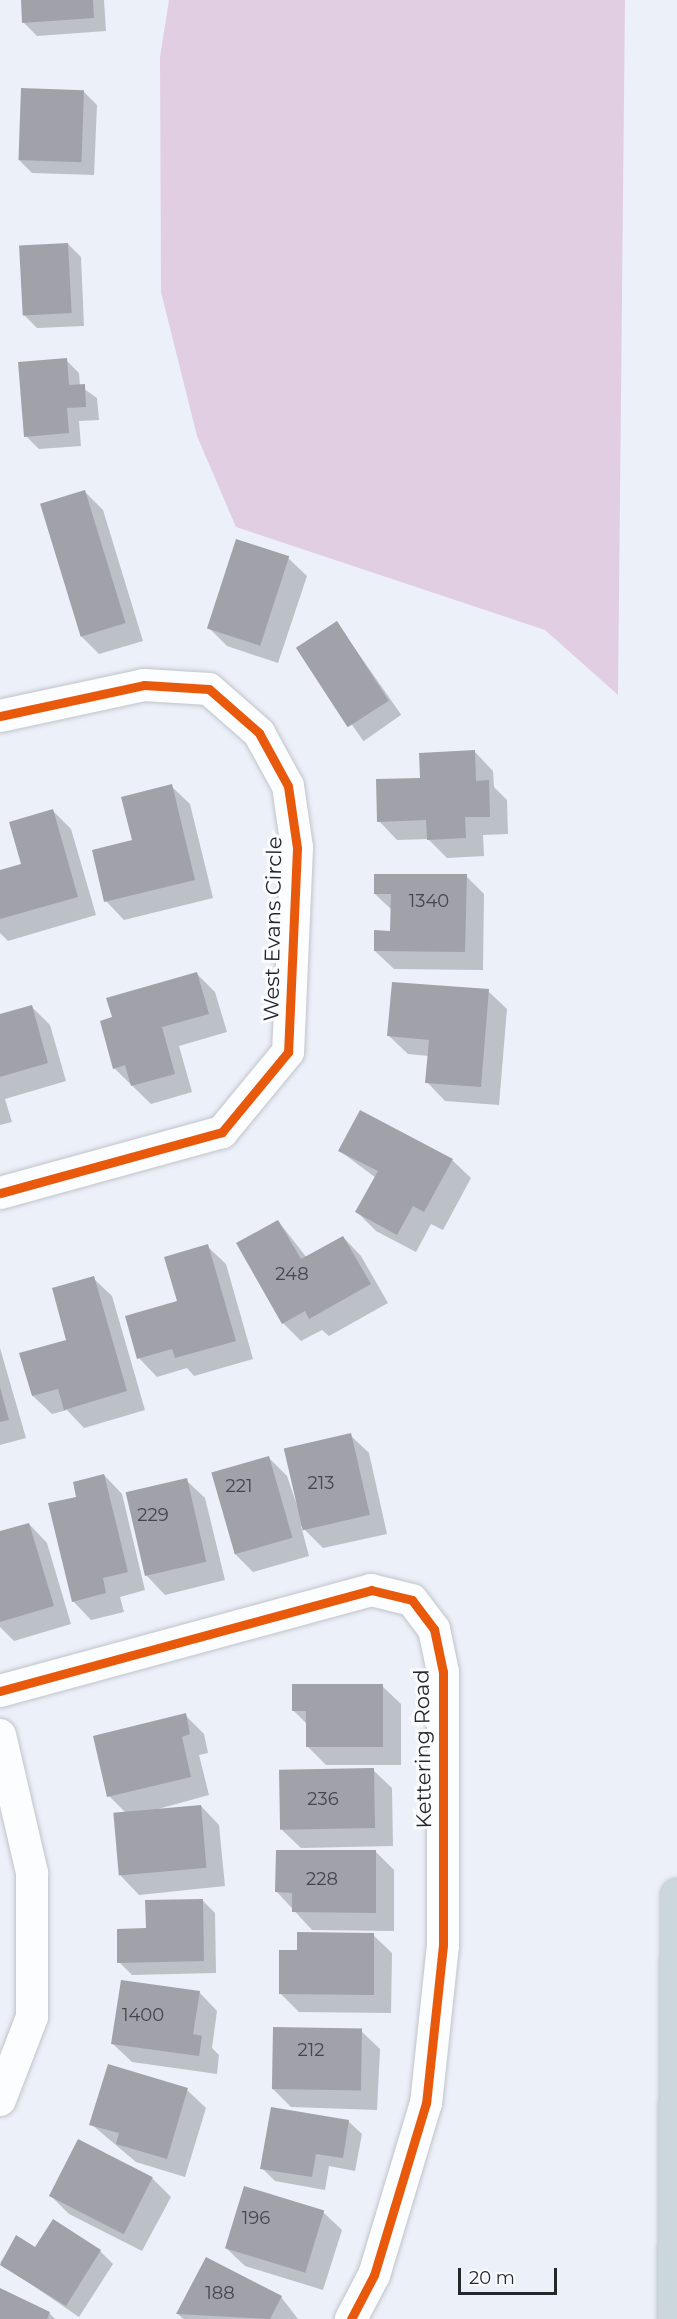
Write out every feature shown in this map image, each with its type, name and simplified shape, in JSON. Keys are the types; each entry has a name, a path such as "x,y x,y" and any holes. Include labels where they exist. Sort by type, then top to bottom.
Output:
{"highway":[{"path":"674,2319 677,1895"}],"street":[{"name":"West Evans Circle","path":"0,1193 222,1132 288,1052 297,848 288,786 259,733 209,689 144,686 1,711"},
{"name":"Kettering Road","path":"0,1691 371,1590 412,1600 434,1629 443,1672 443,1946 426,2103 375,2276 351,2319"},
{"path":"0,1735 32,1874 32,2017 0,2100"}],"shaded area":[{"path":"169,0 625,0 618,695 545,630 236,527 197,436 161,292 160,57"}],"building":[{"path":"21,0 93,0 94,18 22,23"},
{"path":"21,88 84,90 81,162 18,160"},
{"path":"68,243 72,313 23,315 19,246"},
{"path":"67,358 69,385 85,384 86,407 67,408 69,433 24,437 18,362"},
{"path":"85,490 126,623 81,637 40,504"},
{"path":"236,539 289,556 260,646 207,628"},
{"path":"337,621 389,701 348,727 296,648"},
{"path":"475,750 476,781 489,780 490,817 465,817 466,838 427,840 426,820 377,822 376,779 420,778 419,753"},
{"path":"172,784 195,880 104,902 92,850 132,840 121,797"},
{"path":"53,809 78,897 0,919 0,870 21,864 9,822"},
{"path":"374,874 467,874 465,952 374,951 374,930 390,931 391,894 374,894"},
{"path":"197,972 209,1014 162,1027 175,1074 131,1086 125,1065 113,1069 100,1021 112,1017 106,998"},
{"path":"392,982 489,989 481,1087 425,1083 429,1040 387,1036"},
{"path":"32,1005 48,1063 0,1077 0,1014"},
{"path":"360,1110 453,1159 424,1212 413,1206 397,1235 355,1212 378,1171 338,1151"},
{"path":"278,1220 301,1259 343,1236 371,1284 309,1319 305,1311 282,1324 236,1243"},
{"path":"208,1244 236,1341 175,1358 172,1349 137,1359 125,1316 177,1301 164,1257"},
{"path":"94,1276 127,1391 64,1410 58,1389 32,1396 19,1353 66,1340 52,1288"},
{"path":"0,1387 9,1420 0,1422"},
{"path":"351,1433 370,1515 303,1530 284,1449"},
{"path":"269,1456 292,1538 235,1554 211,1473"},
{"path":"104,1474 128,1572 103,1578 106,1593 72,1602 48,1503 76,1497 73,1482"},
{"path":"187,1478 206,1562 145,1576 126,1492"},
{"path":"29,1523 54,1606 0,1622 0,1531"},
{"path":"292,1684 383,1684 383,1747 306,1747 306,1711 292,1711"},
{"path":"186,1713 190,1734 182,1737 191,1777 107,1797 93,1736"},
{"path":"374,1768 375,1828 280,1830 279,1770"},
{"path":"201,1805 206,1868 119,1875 113,1813"},
{"path":"276,1850 376,1850 376,1913 292,1912 292,1893 275,1892"},
{"path":"203,1899 204,1961 117,1963 117,1929 146,1928 145,1900"},
{"path":"297,1932 374,1933 374,1995 279,1994 279,1950 297,1950"},
{"path":"121,1980 200,1991 193,2034 202,2036 199,2056 111,2044"},
{"path":"273,2027 362,2029 361,2091 272,2089"},
{"path":"108,2064 188,2088 167,2159 116,2144 119,2133 89,2125"},
{"path":"271,2107 349,2120 343,2158 316,2154 312,2177 260,2169"},
{"path":"78,2139 153,2177 124,2234 49,2196"},
{"path":"244,2186 324,2211 305,2273 225,2248"},
{"path":"53,2219 101,2250 66,2306 0,2265 16,2235 35,2247"},
{"path":"206,2257 282,2296 270,2319 176,2314"},
{"path":"0,2288 50,2312 47,2319 0,2319"}],"cycle path":[{"path":"0,716 144,685 209,689 259,733 288,786 297,848 288,1052 222,1132 0,1193"},
{"path":"0,1691 371,1590 412,1600 434,1629 443,1672 443,1945 426,2103 374,2275 351,2319"}]}
